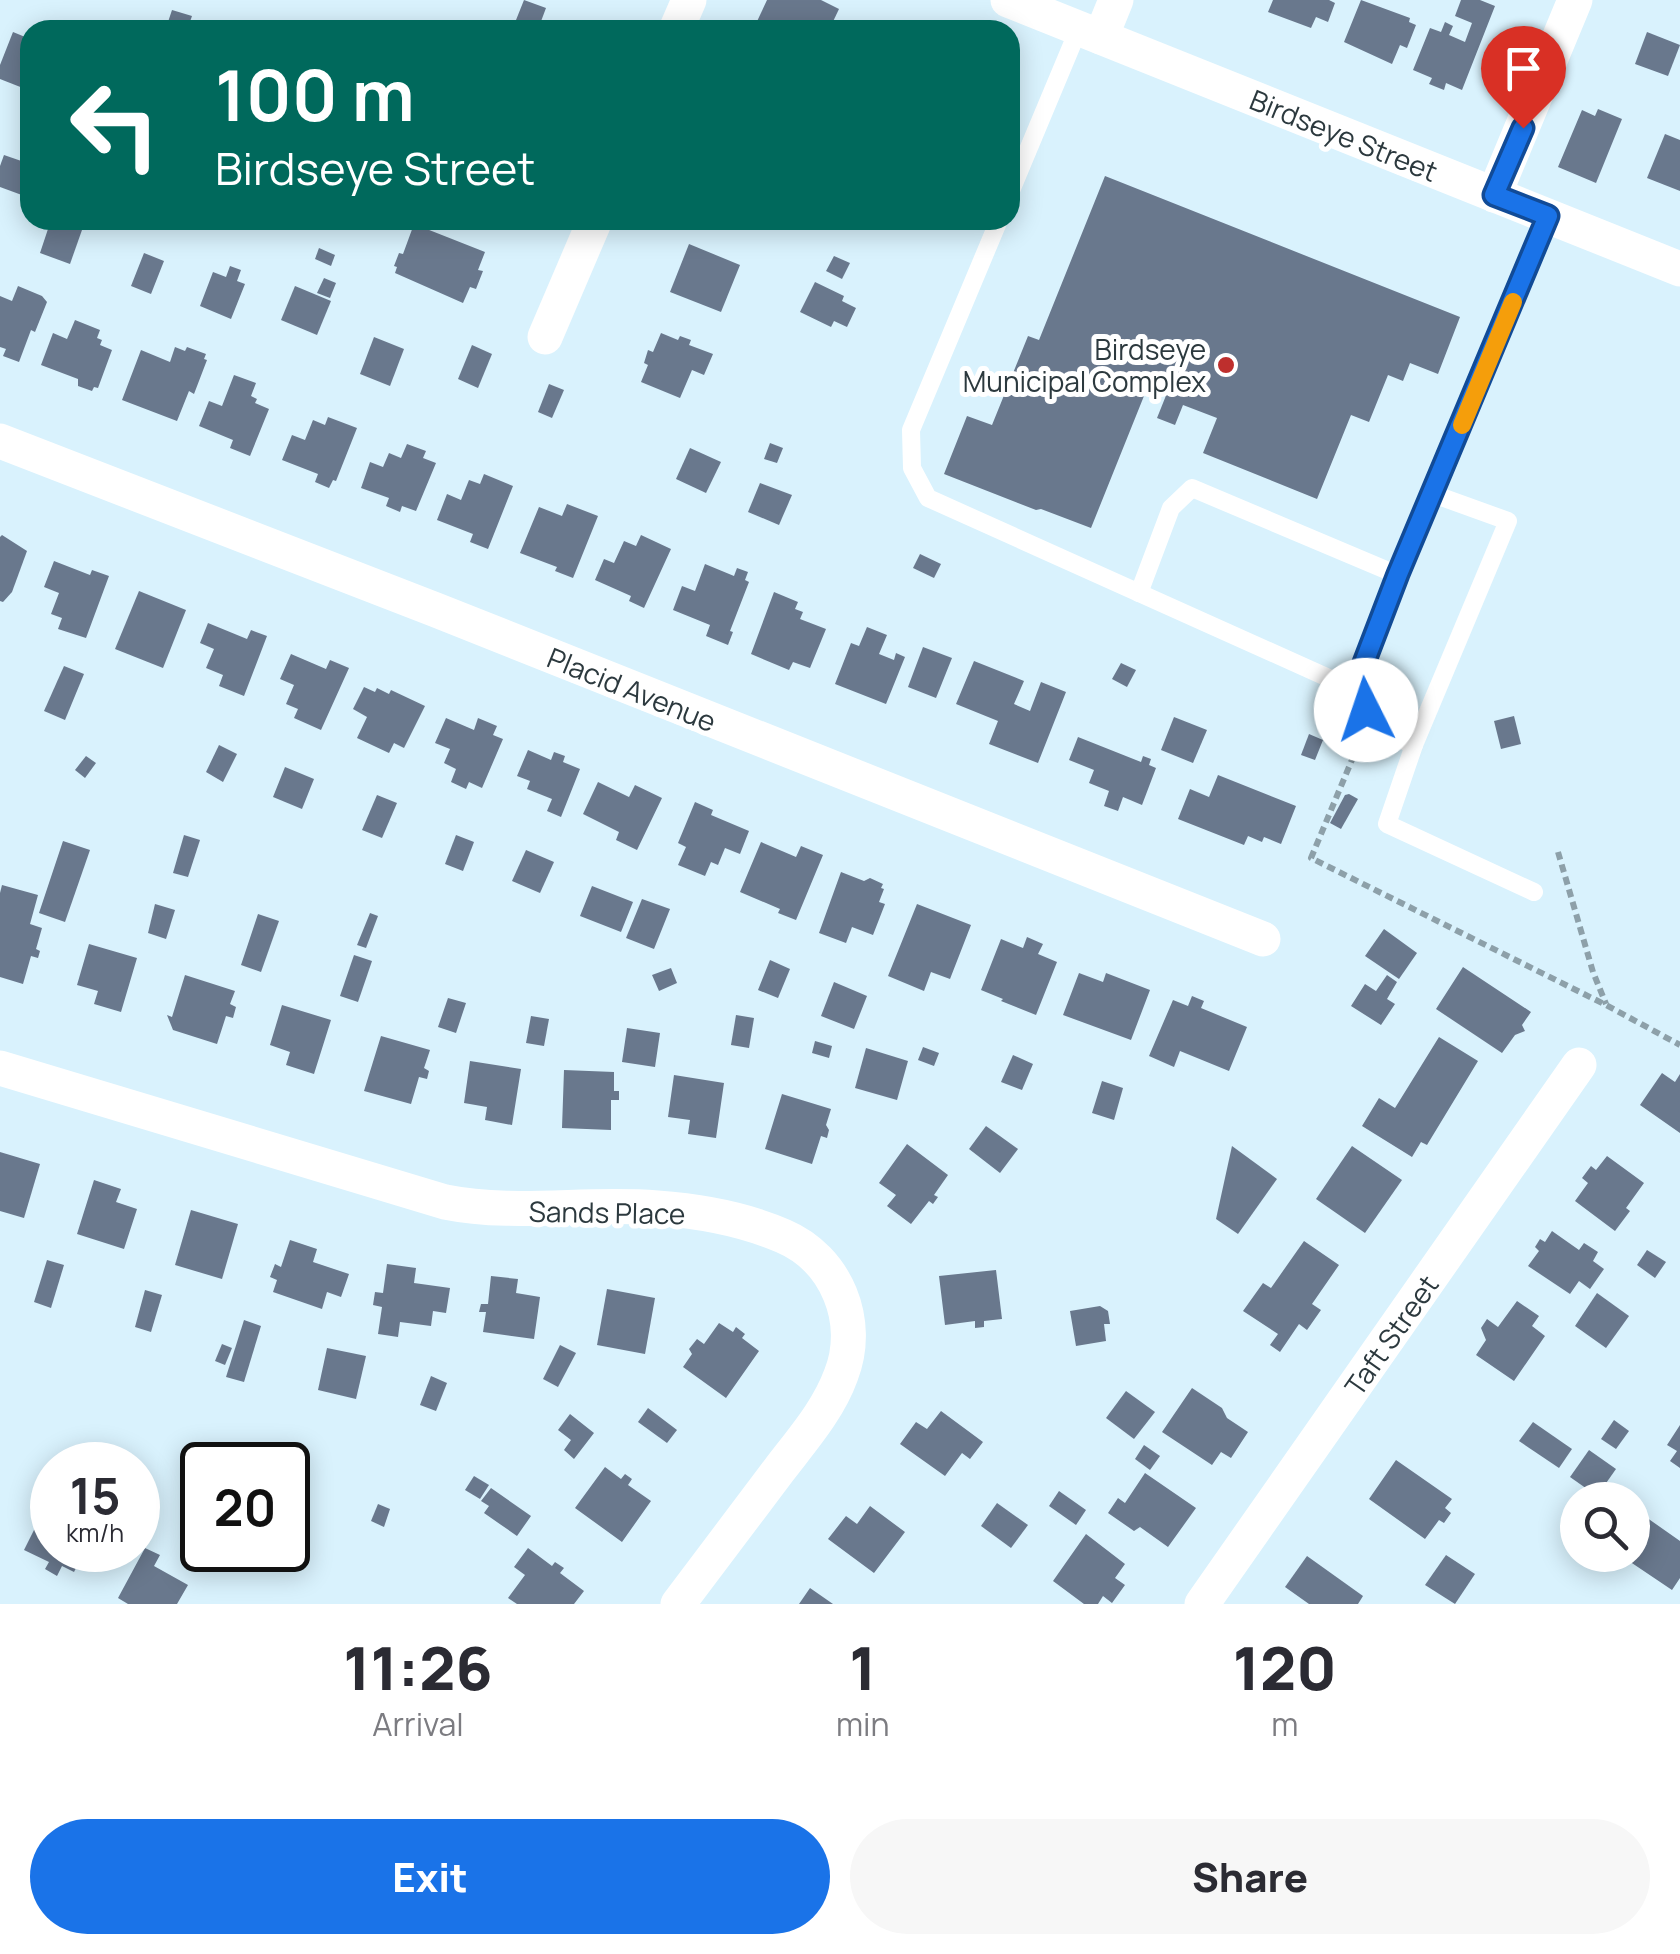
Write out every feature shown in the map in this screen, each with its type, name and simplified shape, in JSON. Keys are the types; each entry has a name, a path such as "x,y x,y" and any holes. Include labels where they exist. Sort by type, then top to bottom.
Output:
{"street":[{"name":"Birdseye Street","path":"1008,0 1680,269"},
{"path":"1090,32 1116,0"},
{"path":"1494,195 1576,0"},
{"path":"545,337 590,230"},
{"name":"Placid Avenue","path":"0,440 1263,940"},
{"name":"Taft Street","path":"1202,1604 1579,1065"},
{"name":"Sands Place","path":"0,1068 445,1202 497,1210 624,1206 674,1210 724,1218 783,1236 799,1245 824,1268 846,1310 849,1338 842,1374 808,1431 678,1604"}],"lane":[{"path":"1020,173 1090,32"},
{"path":"1354,689 1548,216"},
{"path":"995,230 910,430 912,468 928,498 1354,689 1379,731 1414,746"},
{"path":"1140,592 1171,508 1192,488 1398,574"},
{"path":"1433,494 1508,521 1414,746 1388,824 1534,892"}],"path":[{"path":"1360,741 1311,858 1680,1045"},
{"path":"1558,852 1606,1005"}],"building":[{"path":"524,0 546,8 542,20 516,20"},
{"path":"767,0 821,0 839,9 834,20 758,20"},
{"path":"1273,0 1335,3 1328,22 1316,17 1311,28 1268,12"},
{"path":"1361,0 1410,18 1409,22 1416,25 1407,48 1400,45 1392,64 1344,42"},
{"path":"1461,0 1480,0 1495,6 1462,90 1446,83 1444,90 1429,84 1432,78 1413,70 1430,28 1441,32 1445,22 1453,26 1449,35 1465,42 1472,23 1455,16"},
{"path":"172,10 192,16 191,20 169,20"},
{"path":"13,32 20,35 20,87 0,79 0,65"},
{"path":"1647,32 1680,45 1668,76 1635,64"},
{"path":"1598,109 1622,119 1596,183 1558,167 1582,110 1595,116"},
{"path":"1665,134 1680,140 1680,191 1647,178"},
{"path":"4,155 20,161 20,194 0,187"},
{"path":"1105,176 1460,317 1438,374 1410,363 1403,381 1388,375 1369,422 1351,415 1317,499 1203,453 1217,418 1183,405 1175,425 1157,418 1167,393 1148,386 1091,528 944,474 967,416 992,425 1028,336 1039,340"},
{"path":"48,230 82,230 70,264 40,253"},
{"path":"412,230 429,230 485,252 476,289 470,287 463,303 395,273 399,253 403,254"},
{"path":"689,244 740,265 721,312 670,292"},
{"path":"319,248 335,255 331,266 315,259"},
{"path":"144,253 164,261 151,294 131,286"},
{"path":"834,256 850,263 842,279 826,271"},
{"path":"230,266 241,270 237,281 245,284 231,319 200,306 213,272 226,277"},
{"path":"324,278 336,283 330,298 317,293"},
{"path":"815,282 844,296 842,301 856,308 847,327 834,321 831,327 800,312"},
{"path":"18,286 47,302 19,362 3,356 6,349 0,347 0,296 12,301"},
{"path":"295,286 331,301 317,335 281,320"},
{"path":"75,320 100,330 100,345 112,350 98,388 92,391 78,386 78,379 41,365 53,333 67,339"},
{"path":"661,333 691,340 689,345 713,354 704,375 692,370 680,398 641,382 648,365 644,363 648,350 653,352"},
{"path":"374,337 404,349 390,386 360,374"},
{"path":"472,345 492,354 478,388 458,379"},
{"path":"175,347 206,354 207,360 194,394 189,391 177,421 122,400 141,350 170,362"},
{"path":"234,375 256,383 251,396 257,399 255,403 269,409 250,456 230,448 233,440 199,426 209,401 222,406"},
{"path":"549,384 564,390 552,418 538,412"},
{"path":"328,417 357,428 336,481 329,488 315,482 318,474 282,460 292,435 305,440 313,420 325,425"},
{"path":"770,443 783,448 777,463 764,459"},
{"path":"407,444 426,451 423,458 436,463 416,511 402,506 400,512 386,506 389,498 361,488 370,462 383,467 389,453 401,458"},
{"path":"690,448 721,462 706,493 676,479"},
{"path":"484,474 513,486 488,549 470,542 473,534 437,520 447,494 461,500 469,480 480,484"},
{"path":"760,483 792,495 779,525 748,512"},
{"path":"567,504 598,516 573,578 555,571 557,567 520,553 539,507 562,516"},
{"path":"2,535 27,551 12,592 3,602 0,601"},
{"path":"641,535 671,549 644,608 629,601 631,596 595,580 604,559 614,563 624,541 636,546"},
{"path":"920,554 941,564 934,578 913,568"},
{"path":"54,561 90,575 92,570 109,576 86,638 58,629 62,618 51,614 59,593 44,587"},
{"path":"705,564 734,576 737,568 748,572 745,580 749,582 728,645 706,636 710,625 673,610 682,586 695,591"},
{"path":"139,591 186,610 163,668 115,649"},
{"path":"774,592 798,602 795,609 803,612 800,619 826,629 810,668 793,662 789,670 751,654"},
{"path":"208,623 247,639 251,630 267,636 244,696 219,686 223,675 206,668 214,649 200,643"},
{"path":"867,627 887,635 879,654 894,660 896,653 905,657 886,704 835,684 851,643 859,646"},
{"path":"923,647 952,658 936,698 908,687"},
{"path":"291,654 326,669 330,660 349,668 321,730 294,718 298,709 286,704 294,685 280,679"},
{"path":"974,661 1024,681 1014,704 1030,711 1041,682 1066,692 1038,763 989,744 998,721 956,704"},
{"path":"1121,663 1136,670 1127,687 1112,679"},
{"path":"64,666 84,674 65,720 44,711"},
{"path":"364,687 389,694 391,690 425,706 404,748 394,743 389,753 357,738 367,717 353,709"},
{"path":"1514,716 1521,744 1501,749 1494,721"},
{"path":"1174,717 1207,730 1193,763 1161,750"},
{"path":"446,718 474,730 478,718 497,726 493,735 503,739 482,788 469,782 466,789 451,782 456,769 444,763 450,749 435,743"},
{"path":"1309,734 1323,740 1315,760 1301,755"},
{"path":"1078,737 1141,762 1143,756 1151,759 1149,765 1156,768 1142,805 1123,797 1118,811 1104,806 1109,791 1089,783 1094,770 1069,760"},
{"path":"219,745 237,754 223,782 206,772"},
{"path":"528,750 551,760 554,752 565,756 563,762 580,769 561,817 547,811 552,799 527,789 530,781 517,776"},
{"path":"86,756 96,763 85,778 75,770"},
{"path":"285,767 314,779 302,809 273,797"},
{"path":"1218,775 1296,806 1281,844 1248,836 1244,845 1178,819 1190,789 1209,797"},
{"path":"598,782 629,797 635,785 662,798 637,850 616,840 619,832 583,814"},
{"path":"1349,794 1358,799 1341,829 1330,823"},
{"path":"377,795 397,803 382,838 362,830"},
{"path":"695,802 713,810 711,815 749,831 740,854 725,848 718,865 711,862 705,876 678,865 686,847 678,843"},
{"path":"184,835 200,840 188,877 173,873"},
{"path":"456,835 474,842 463,871 445,864"},
{"path":"63,841 90,850 65,922 39,913"},
{"path":"761,842 796,857 801,846 823,855 796,920 740,892"},
{"path":"526,850 554,862 540,893 512,881"},
{"path":"841,872 864,881 870,878 883,884 884,889 879,902 885,904 873,935 852,927 846,943 819,933"},
{"path":"2,885 38,895 30,924 42,928 36,949 40,951 38,958 31,956 23,984 0,977"},
{"path":"592,886 633,902 621,932 580,916"},
{"path":"642,899 670,909 654,949 626,938"},
{"path":"155,904 175,910 166,939 148,933"},
{"path":"917,904 971,925 950,979 931,972 924,991 888,976"},
{"path":"370,913 378,916 366,948 357,945"},
{"path":"258,914 279,921 261,972 241,965"},
{"path":"1384,929 1417,953 1399,979 1365,956"},
{"path":"1027,937 1043,944 1038,954 1057,962 1036,1015 981,990 1001,939 1023,948"},
{"path":"89,944 137,958 121,1012 94,1004 98,991 77,985"},
{"path":"354,955 372,961 358,1002 340,996"},
{"path":"770,960 790,969 778,998 758,990"},
{"path":"1463,967 1531,1012 1522,1025 1525,1031 1515,1035 1502,1053 1436,1009"},
{"path":"671,968 677,983 659,991 652,975"},
{"path":"1079,973 1103,982 1106,973 1150,990 1131,1040 1063,1015"},
{"path":"185,975 235,991 230,1004 236,1007 233,1018 226,1016 217,1044 173,1030 167,1015 172,1017"},
{"path":"1387,975 1397,982 1387,999 1395,1004 1381,1025 1351,1006 1365,984 1376,991"},
{"path":"834,982 867,996 854,1029 821,1016"},
{"path":"1192,996 1204,1001 1201,1008 1247,1027 1229,1071 1180,1051 1174,1067 1149,1056 1173,1000 1188,1006"},
{"path":"448,998 466,1003 456,1033 438,1027"},
{"path":"282,1005 331,1020 314,1074 286,1065 290,1052 270,1045"},
{"path":"736,1015 754,1018 749,1048 731,1045"},
{"path":"531,1016 549,1019 544,1046 526,1043"},
{"path":"627,1028 660,1033 655,1067 622,1062"},
{"path":"381,1036 430,1050 424,1068 429,1071 427,1079 419,1077 411,1104 364,1091"},
{"path":"1439,1037 1478,1061 1427,1145 1421,1142 1412,1157 1362,1126 1379,1098 1395,1108"},
{"path":"815,1041 832,1046 829,1058 812,1053"},
{"path":"923,1047 939,1053 934,1066 918,1060"},
{"path":"866,1048 908,1061 897,1100 855,1088"},
{"path":"1013,1055 1033,1064 1022,1090 1001,1082"},
{"path":"470,1061 521,1069 512,1125 485,1120 487,1107 464,1103"},
{"path":"564,1070 614,1072 614,1091 619,1091 619,1100 611,1100 611,1130 562,1128"},
{"path":"1662,1073 1675,1082 1680,1074 1680,1133 1640,1105"},
{"path":"674,1075 724,1083 716,1138 688,1134 690,1120 668,1117"},
{"path":"1102,1081 1123,1088 1114,1120 1092,1113"},
{"path":"782,1094 831,1109 827,1138 821,1136 812,1164 765,1149"},
{"path":"986,1126 1018,1149 1000,1173 969,1149"},
{"path":"907,1144 948,1175 934,1195 938,1197 933,1204 929,1201 911,1224 887,1206 896,1195 879,1183"},
{"path":"1232,1146 1277,1179 1238,1234 1216,1219"},
{"path":"1352,1146 1402,1180 1365,1233 1316,1199"},
{"path":"0,1152 40,1164 24,1218 0,1211"},
{"path":"1607,1156 1644,1183 1615,1231 1575,1201 1588,1183 1582,1178 1591,1166 1596,1170"},
{"path":"94,1180 121,1189 116,1202 137,1209 124,1249 77,1234"},
{"path":"191,1210 238,1224 222,1279 175,1265"},
{"path":"1552,1231 1579,1250 1584,1243 1598,1252 1593,1261 1604,1269 1590,1289 1579,1281 1570,1294 1528,1266 1539,1251 1535,1247 1540,1239 1545,1242"},
{"path":"290,1240 317,1249 313,1262 349,1274 341,1297 327,1292 322,1309 273,1292 277,1280 270,1277 275,1264 281,1267"},
{"path":"1304,1241 1339,1265 1312,1304 1321,1310 1307,1330 1299,1324 1280,1352 1270,1345 1278,1334 1243,1311 1263,1283 1271,1288"},
{"path":"1647,1250 1666,1262 1655,1278 1637,1265"},
{"path":"47,1260 64,1265 51,1308 34,1302"},
{"path":"387,1264 416,1268 414,1283 450,1288 446,1313 433,1311 431,1326 400,1322 398,1337 378,1334 382,1307 373,1305 375,1292 383,1293"},
{"path":"996,1270 1002,1319 984,1321 984,1327 975,1328 975,1321 945,1325 939,1276"},
{"path":"491,1276 518,1279 516,1293 540,1297 534,1339 483,1332 486,1312 479,1312 481,1304 488,1304"},
{"path":"607,1289 655,1298 645,1354 597,1345"},
{"path":"145,1290 162,1295 151,1332 135,1327"},
{"path":"1597,1293 1629,1316 1606,1348 1575,1326"},
{"path":"1517,1301 1539,1316 1532,1326 1545,1336 1514,1381 1476,1355 1486,1340 1481,1328 1487,1319 1498,1327"},
{"path":"1100,1306 1108,1311 1110,1324 1104,1324 1106,1341 1076,1346 1070,1311"},
{"path":"244,1320 261,1326 244,1382 226,1377"},
{"path":"719,1323 733,1332 736,1327 745,1334 742,1338 759,1351 726,1398 683,1367 697,1339 704,1344"},
{"path":"222,1344 232,1348 225,1365 215,1361"},
{"path":"560,1345 576,1353 558,1387 543,1379"},
{"path":"327,1348 366,1356 356,1399 318,1390"},
{"path":"431,1376 447,1383 436,1411 420,1405"},
{"path":"1192,1388 1248,1432 1231,1458 1221,1452 1212,1465 1162,1432"},
{"path":"1126,1391 1155,1412 1134,1439 1106,1418"},
{"path":"648,1408 677,1430 667,1443 638,1422"},
{"path":"941,1411 983,1442 970,1459 962,1453 945,1476 900,1444 916,1422 927,1429"},
{"path":"570,1414 594,1433 574,1459 564,1450 571,1440 558,1430"},
{"path":"1614,1420 1629,1431 1616,1449 1601,1439"},
{"path":"1533,1422 1572,1449 1559,1468 1519,1441"},
{"path":"1680,1425 1680,1468 1670,1461 1677,1451 1667,1445"},
{"path":"1144,1445 1160,1456 1150,1470 1135,1459"},
{"path":"1589,1450 1616,1469 1607,1482 1577,1482 1570,1477"},
{"path":"1396,1460 1452,1499 1445,1508 1451,1513 1444,1523 1439,1520 1425,1539 1369,1499"},
{"path":"605,1467 621,1479 625,1474 632,1479 628,1485 651,1501 622,1542 575,1508"},
{"path":"1145,1473 1196,1508 1168,1547 1140,1527 1134,1531 1108,1513 1118,1498 1125,1503"},
{"path":"474,1476 489,1485 480,1499 465,1490"},
{"path":"491,1488 531,1516 517,1536 484,1513 489,1506 481,1501"},
{"path":"1059,1491 1086,1510 1076,1525 1049,1506"},
{"path":"997,1503 1028,1525 1011,1548 981,1526"},
{"path":"378,1504 390,1509 384,1527 371,1521"},
{"path":"870,1506 905,1532 874,1573 828,1539 846,1516 857,1524"},
{"path":"1650,1520 1680,1541 1680,1578 1672,1590 1645,1572 1650,1572"},
{"path":"1086,1534 1125,1564 1115,1578 1125,1585 1112,1603 1103,1596 1098,1604 1084,1604 1053,1581"},
{"path":"528,1548 552,1566 555,1562 564,1568 560,1573 584,1591 574,1604 517,1604 508,1598 525,1575 514,1567"},
{"path":"1446,1555 1475,1574 1455,1604 1425,1585"},
{"path":"1307,1556 1363,1596 1358,1604 1309,1604 1285,1587"},
{"path":"160,1569 188,1585 177,1604 128,1604 118,1598 132,1572"},
{"path":"810,1588 833,1604 799,1604"}],"slow traffic":[{"path":"1462,425 1513,302"}],"place":[{"name":"Birdseye Municipal Complex","path":"1226,365"}],"route":[{"path":"1366,710 1354,689 1548,216 1494,195 1523,128"}]}
